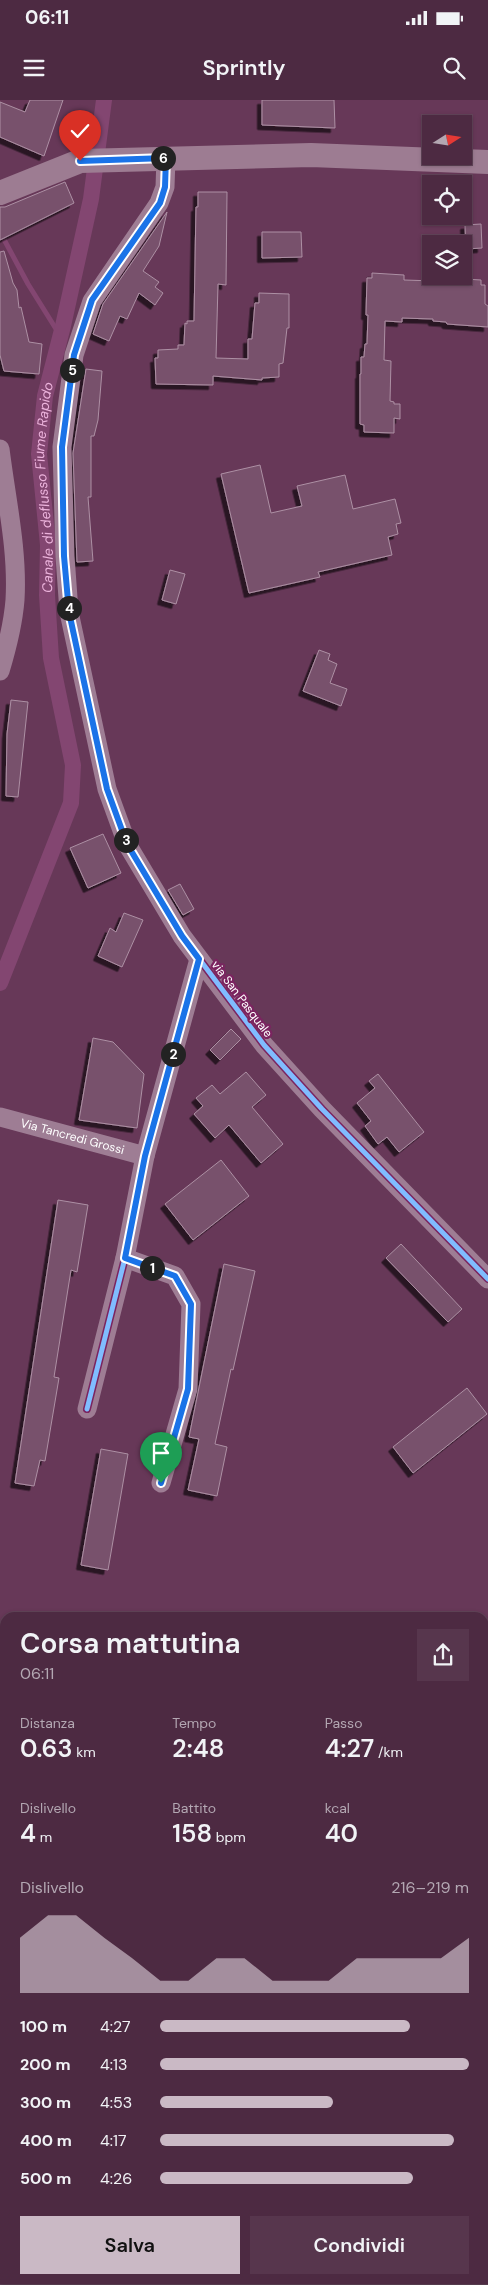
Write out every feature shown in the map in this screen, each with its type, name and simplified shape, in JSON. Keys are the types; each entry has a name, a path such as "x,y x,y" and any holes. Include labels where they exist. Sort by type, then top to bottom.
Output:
{"main road":[{"path":"0,193 80,161 310,155 488,162"}],"street":[{"name":"via San Pasquale","path":"166,158 165,187 160,203 92,300 74,355 62,447 64,556 69,612 107,789 127,844 182,936 264,1045 322,1109 488,1278"},
{"path":"0,450 12,550 15,598 5,634 0,672"},
{"path":"87,1409 125,1258 145,1156 199,959"},
{"name":"Via Tancredi Grossi","path":"0,1117 145,1156"},
{"path":"125,1258 175,1276 191,1304 188,1389 161,1483"}],"building":[{"path":"30,100 63,100 44,156 0,137 0,102 25,112"},
{"path":"262,100 334,100 335,128 262,125"},
{"path":"65,182 74,203 0,240 0,207 5,207"},
{"path":"198,192 227,192 226,285 218,284 216,358 248,359 248,339 252,339 255,303 259,303 259,293 289,294 289,328 287,328 283,363 279,364 279,377 262,378 262,380 213,376 213,385 156,384 155,358 158,358 158,350 178,349 178,345 184,345 185,323 187,324 187,321 194,321 196,207 198,207"},
{"path":"167,212 159,246 143,271 159,282 155,287 163,293 155,305 139,293 127,319 120,316 109,341 93,334 103,304"},
{"path":"481,224 482,248 472,249 472,235 465,235 465,225"},
{"path":"262,232 301,232 302,257 262,258"},
{"path":"4,251 13,283 17,290 19,308 21,307 29,342 42,344 39,374 4,371 0,355 0,252"},
{"path":"372,273 404,275 404,280 422,281 422,285 472,285 472,279 481,280 481,285 485,285 485,304 488,306 488,327 447,324 446,322 433,321 433,319 402,318 402,322 385,321 384,360 391,361 390,401 394,402 394,404 400,404 400,419 394,418 394,433 364,432 364,425 360,424 361,357 364,357 365,344 367,344 367,278 372,278"},
{"path":"86,369 102,371 98,420 94,436 91,436 91,497 88,497 93,561 77,562 73,453"},
{"path":"260,465 271,513 302,506 297,486 345,475 353,509 395,499 401,523 396,524 398,534 388,537 392,555 318,572 320,577 249,593 221,474"},
{"path":"170,570 185,574 176,604 162,600"},
{"path":"319,650 330,654 328,660 337,664 330,683 347,689 341,706 303,691"},
{"path":"11,700 28,702 18,797 6,796 7,734"},
{"path":"103,834 121,873 88,888 70,848"},
{"path":"180,884 194,909 183,915 168,890"},
{"path":"124,913 143,920 122,967 98,956 110,928 116,932"},
{"path":"231,1029 241,1039 220,1060 210,1050"},
{"path":"93,1038 113,1042 144,1074 137,1128 79,1120"},
{"path":"246,1072 266,1095 252,1107 283,1144 261,1163 229,1125 215,1138 194,1114 203,1106 196,1098 212,1085 220,1094"},
{"path":"378,1074 424,1132 399,1152 387,1137 378,1144 365,1126 371,1121 357,1103 375,1088 369,1081"},
{"path":"221,1160 249,1196 193,1240 165,1204"},
{"path":"58,1200 88,1205 77,1272 71,1270 54,1377 59,1378 45,1461 40,1460 34,1486 15,1483"},
{"path":"401,1244 462,1309 448,1322 386,1258"},
{"path":"224,1264 255,1271 215,1444 227,1447 217,1496 188,1490 199,1439 189,1437"},
{"path":"467,1388 487,1414 413,1473 393,1447"},
{"path":"101,1449 128,1454 108,1570 81,1565"}],"waterway":[{"name":"Canale di deflusso Fiume Rapido","path":"0,983 71,803 73,765 51,658 47,595 48,545 39,454 45,396 63,326 91,199 104,100"},
{"path":"0,232 28,284 61,337"}],"cycle path":[{"path":"166,158 165,187 159,203 92,301 74,355 62,447 65,556 69,612 107,789 127,844 182,936 264,1045 322,1109 488,1279"},
{"path":"87,1409 125,1258 145,1156 199,959"}],"route":[{"path":"80,161 166,158 165,187 160,203 92,300 74,355 62,447 64,556 69,612 107,789 127,844 182,936 199,959 145,1156 125,1258 175,1276 191,1304 188,1389 161,1483"}]}
